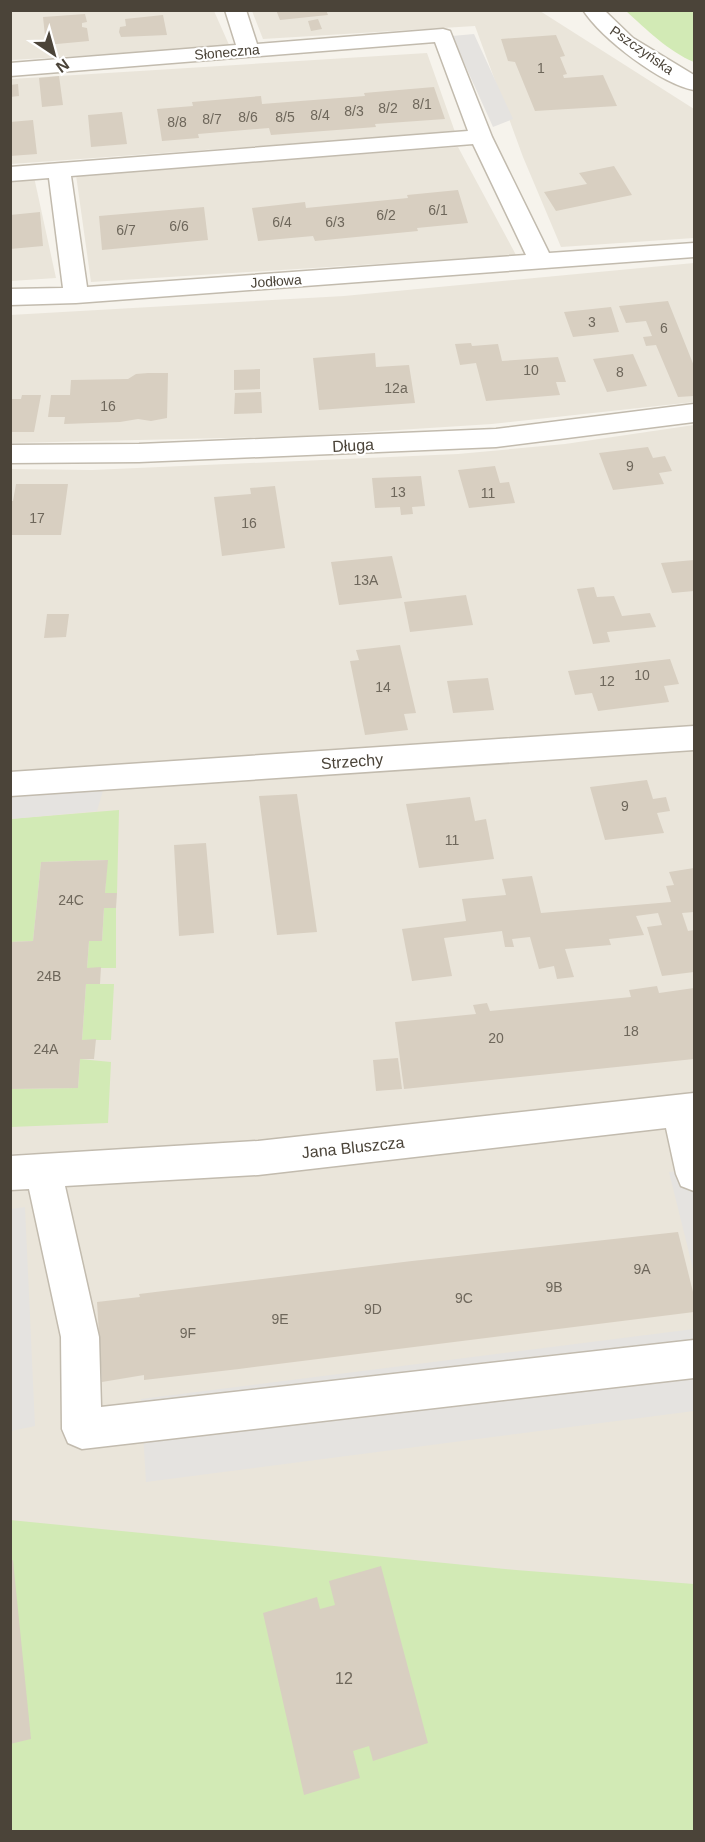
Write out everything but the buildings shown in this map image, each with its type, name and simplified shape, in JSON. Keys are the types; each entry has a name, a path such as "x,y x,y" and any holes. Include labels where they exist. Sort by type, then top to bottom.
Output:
{"street":[{"path":"235,10 249,51"},
{"name":"Pszczyńska","path":"593,10 598,18 630,45 694,84"},
{"name":"Słoneczna","path":"10,70 443,34 481,136"},
{"path":"10,174 481,136 541,262"},
{"path":"59,169 76,295"},
{"name":"Jodłowa","path":"10,297 76,295 694,250"},
{"name":"Długa","path":"10,454 163,452 496,438 694,413"},
{"name":"Strzechy","path":"10,784 694,738"},
{"path":"687,1110 694,1174"},
{"name":"Jana Bluszcza","path":"28,1172 258,1158 687,1110"},
{"path":"28,1172 48,1196 80,1337 82,1429 694,1359"}],"shaded area":[{"path":"11,11 214,11 230,47 11,60"},
{"path":"252,11 540,11 694,109 694,238 561,247 523,157 475,26 263,39"},
{"path":"474,34 513,119 493,127 452,36"},
{"path":"427,53 455,132 11,164 11,79"},
{"path":"458,147 516,255 91,282 76,175"},
{"path":"34,177 56,278 11,281 11,179"},
{"path":"694,263 694,402 492,424 304,436 11,443 10,315 344,296"},
{"path":"694,425 694,1097 225,1148 11,1154 10,469 92,470 458,454 565,444"},
{"path":"107,777 97,811 11,819 11,784"},
{"path":"694,1123 694,1831 11,1831 10,1187 269,1173"},
{"path":"694,1169 694,1273 669,1172"},
{"path":"25,1207 35,1426 11,1431 11,1209"},
{"path":"694,1329 694,1411 146,1482 141,1399"}],"green space":[{"path":"626,11 694,11 694,62 667,46"},
{"path":"119,810 117,893 105,893 107,860 41,862 33,941 11,942 10,819"},
{"path":"104,908 116,908 116,968 87,968 89,941 102,941"},
{"path":"86,984 114,984 111,1040 82,1040"},
{"path":"80,1059 111,1062 108,1123 11,1127 10,1089 78,1088"},
{"path":"10,1520 516,1570 694,1584 694,1831 11,1831"}]}
